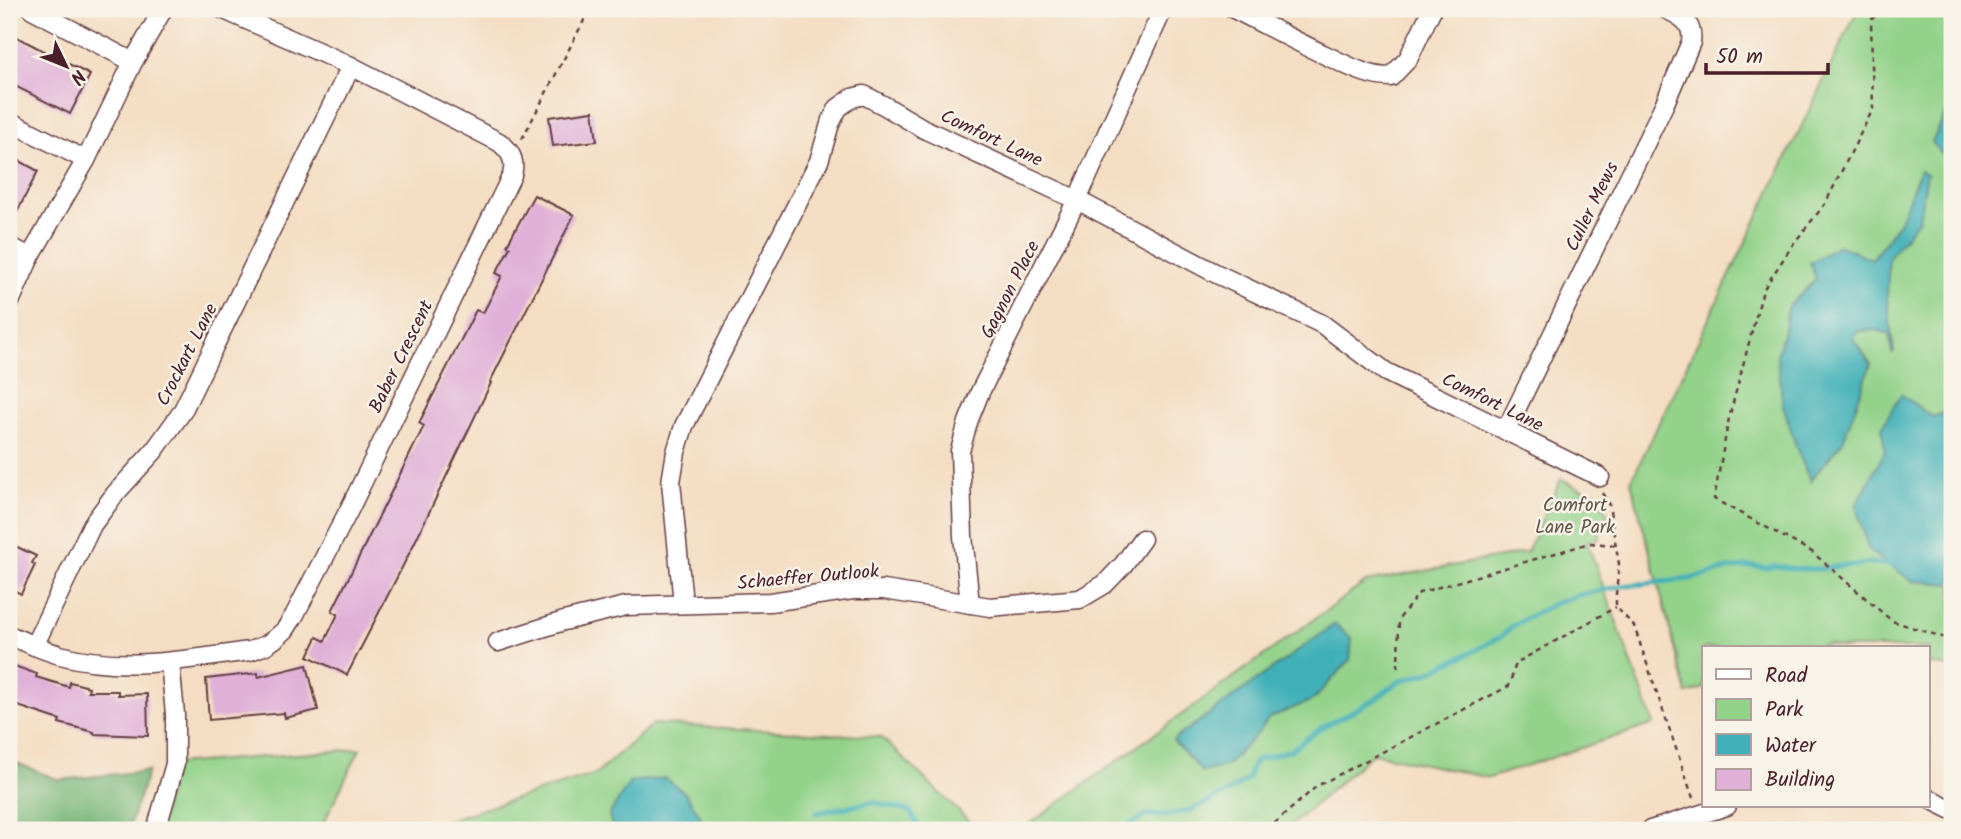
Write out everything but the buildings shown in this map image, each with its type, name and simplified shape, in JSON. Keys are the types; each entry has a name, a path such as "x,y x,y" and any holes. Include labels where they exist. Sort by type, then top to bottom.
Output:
{"street":[{"path":"32,9 133,62"},
{"path":"9,304 30,257 86,160 133,62 163,9"},
{"path":"222,9 351,66 499,142 508,149 513,160"},
{"name":"Gagnon Place","path":"970,604 963,536 960,451 968,422 980,392 1077,200 1163,9"},
{"path":"1234,9 1354,69 1391,77 1408,59 1432,9"},
{"name":"Culler Mews","path":"1506,430 1664,105 1691,43 1689,23 1665,9"},
{"name":"Crockart Lane","path":"33,646 92,525 115,494 154,451 182,412 351,66"},
{"name":"Comfort Lane","path":"683,603 671,482 684,426 818,160 838,108 852,98 864,96 924,129 1077,200 1217,274 1322,324 1385,372 1600,477"},
{"path":"9,121 86,160"},
{"name":"Baber Crescent","path":"9,635 59,654 113,664 170,662 256,649 271,642 288,626 349,510 512,175 513,160"},
{"path":"9,246 30,257"},
{"name":"Schaeffer Outlook","path":"498,642 564,621 626,606 770,602 853,590 884,590 990,607 1080,598 1105,584 1123,565 1142,538"},
{"path":"156,830 175,764 175,714 170,662"},
{"path":"1930,799 1952,810"},
{"path":"1650,830 1721,808"}],"path":[{"path":"513,160 590,9"},
{"path":"1882,9 1871,20 1873,109 1825,204 1794,243 1763,290 1729,418 1714,499 1812,552 1892,621 1952,640"},
{"path":"1600,477 1602,496 1609,505 1619,564 1616,607 1634,626 1699,815"},
{"path":"1398,668 1399,619 1419,593 1590,543 1615,545"},
{"path":"1267,830 1317,786 1509,686 1516,663 1616,607"}],"green space":[{"path":"1858,9 1952,9 1952,667 1930,664 1930,646 1702,646 1702,689 1687,694 1631,481"},
{"name":"Comfort Lane Park","path":"1561,479 1597,496 1608,513 1598,539 1587,542 1654,724 1489,778 1373,753 1286,830 1021,830 1366,582 1527,552"},
{"path":"653,724 881,737 978,830 415,830 596,774"},
{"path":"360,749 320,830 159,830 175,764"},
{"path":"9,760 59,780 148,771 128,830 9,830"}],"water":[{"path":"1947,111 1952,114 1952,166 1932,142"},
{"path":"1920,170 1927,174 1919,219 1889,257 1887,298 1894,352 1892,353 1889,334 1877,330 1858,331 1852,337 1871,364 1843,441 1810,481 1783,405 1777,356 1787,308 1816,279 1810,263 1838,245 1872,259 1900,221"},
{"path":"1901,394 1932,417 1952,410 1952,584 1912,581 1869,551 1856,506 1885,451 1882,427"},
{"path":"1335,624 1352,639 1350,660 1313,700 1269,718 1226,766 1202,772 1173,740"},
{"path":"665,778 685,793 701,817 689,830 613,830 609,815 630,782"}],"waterway":[{"path":"1120,830 1147,815 1168,815 1191,810 1227,793 1248,779 1256,760 1291,750 1321,728 1374,700 1400,681 1427,673 1472,652 1553,604 1579,595 1622,586 1690,579 1728,569 1754,566 1823,569 1870,563 1895,565"},
{"path":"816,813 873,802 910,811 921,830"}]}
